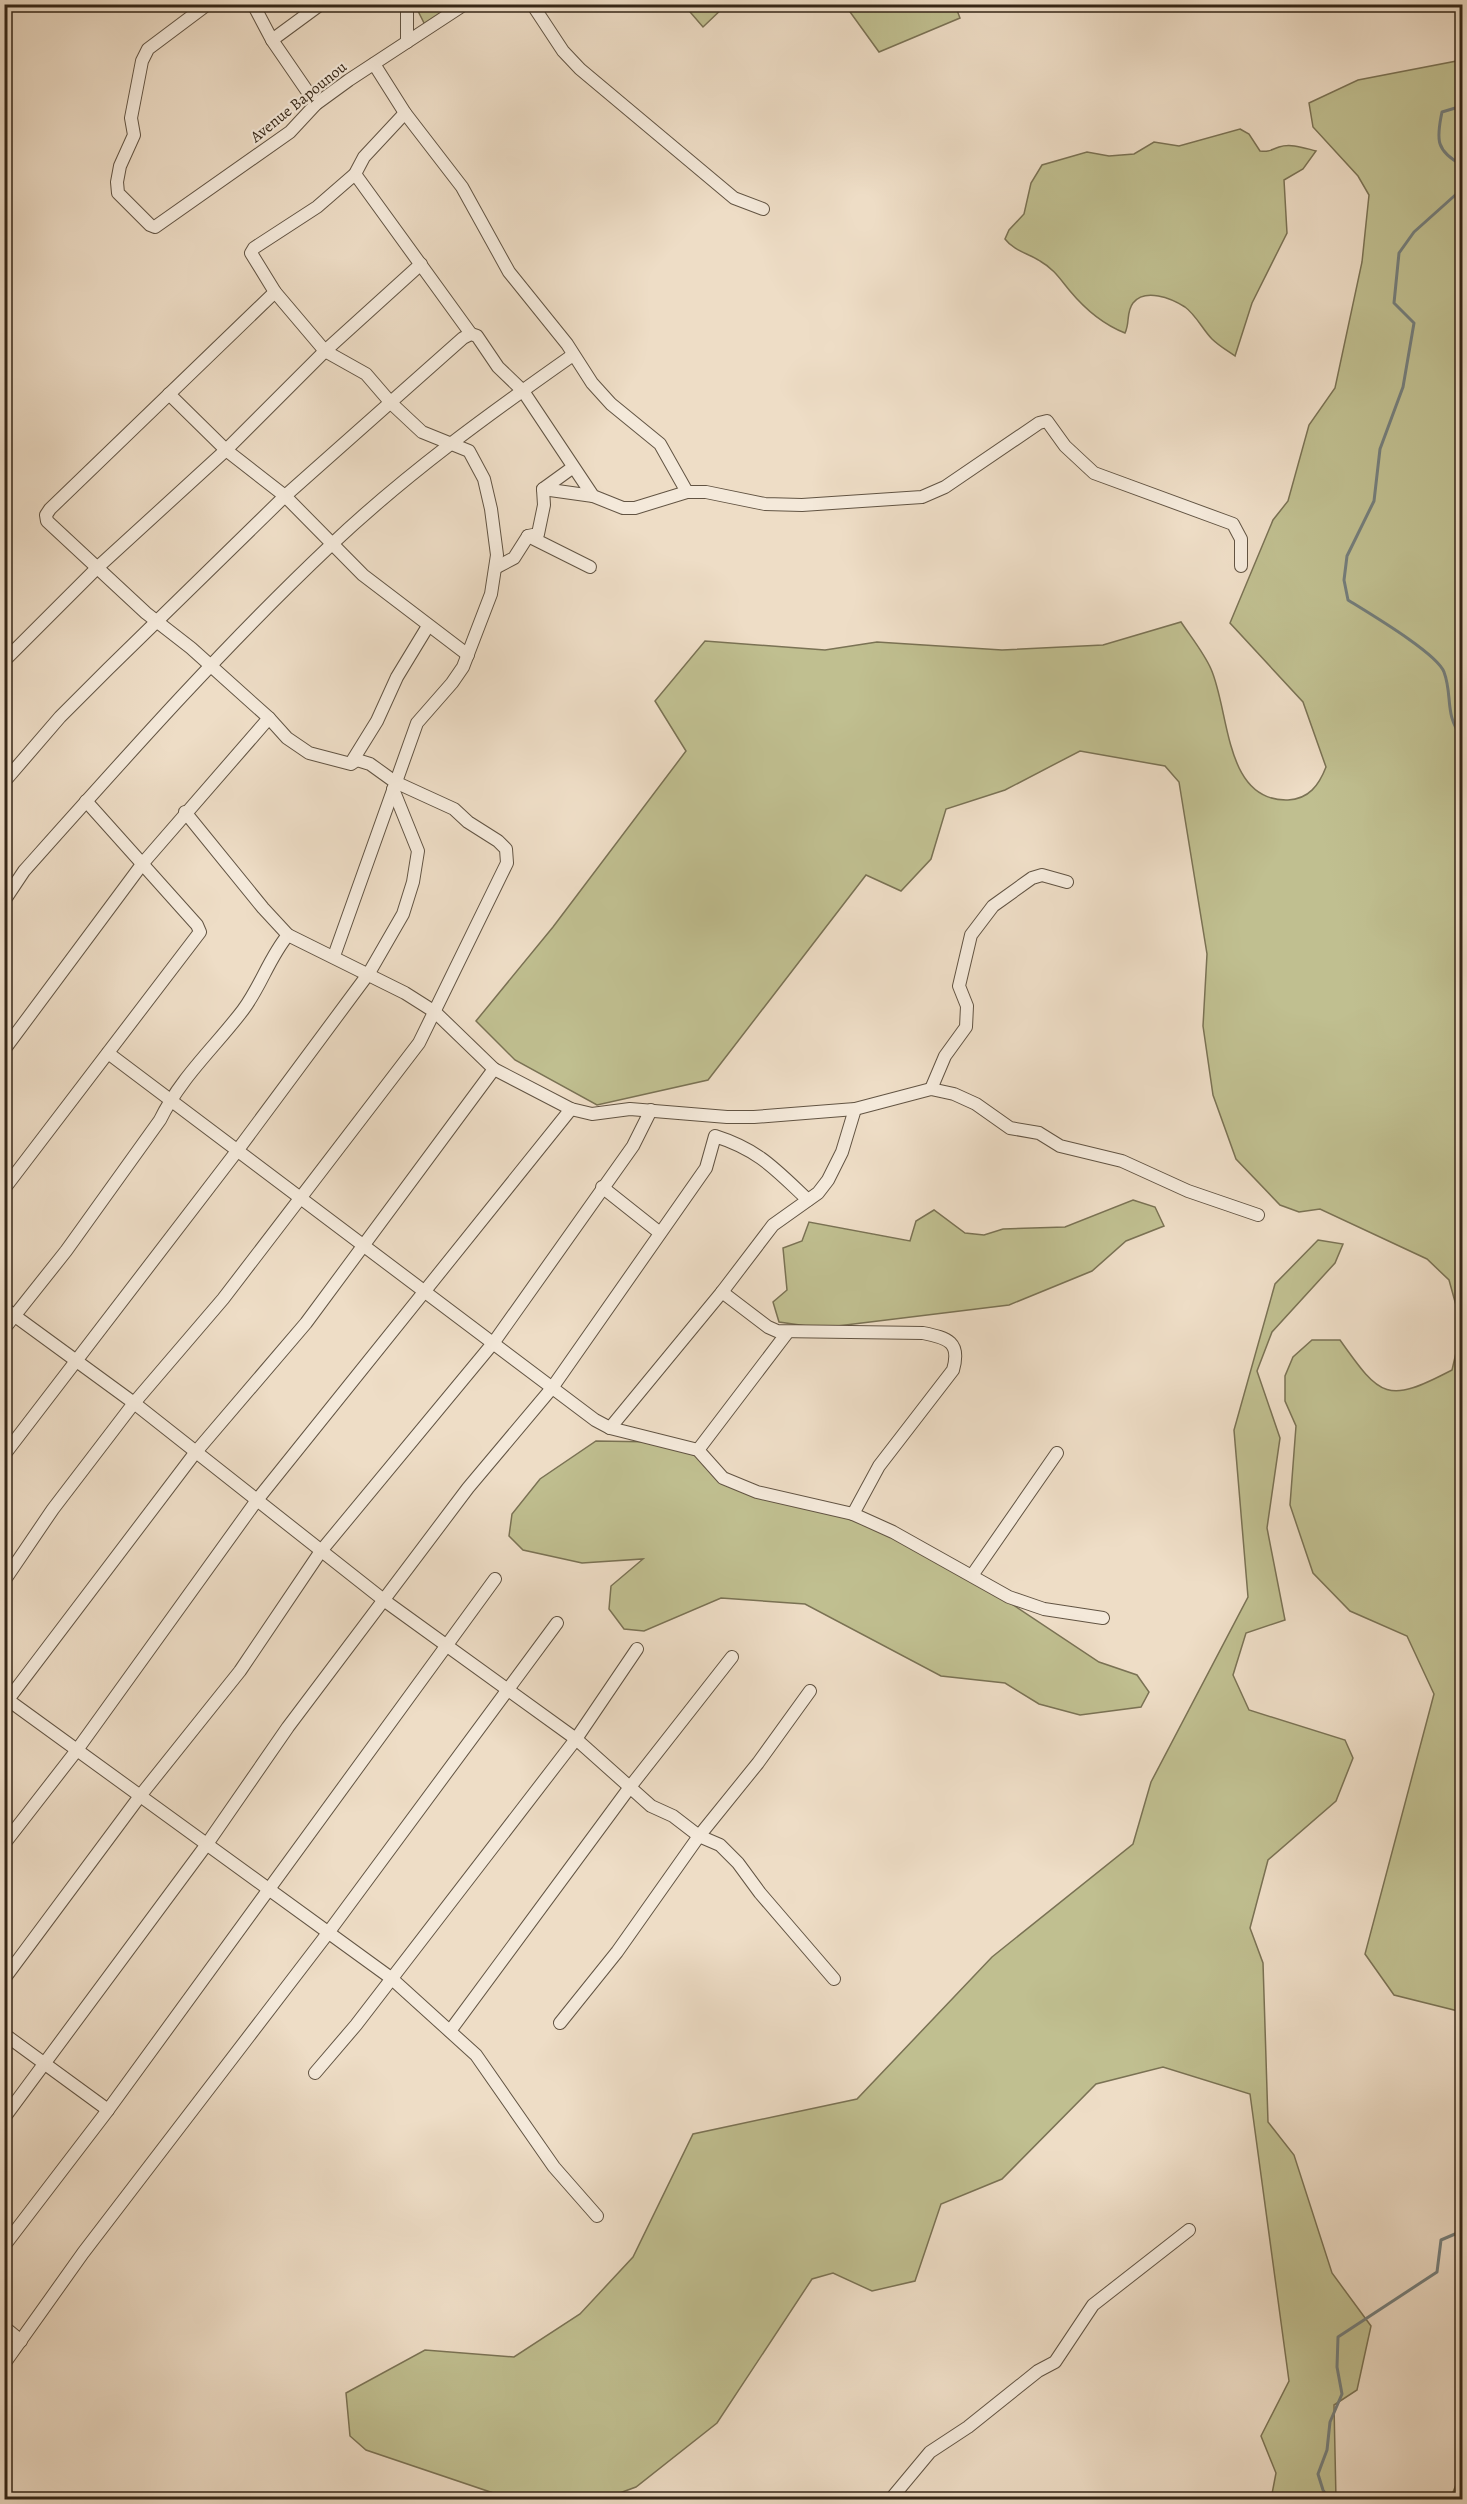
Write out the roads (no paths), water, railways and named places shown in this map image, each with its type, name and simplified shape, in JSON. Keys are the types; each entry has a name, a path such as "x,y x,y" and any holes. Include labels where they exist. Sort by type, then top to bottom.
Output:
{"street":[{"name":"Avenue Bapounou","path":"208,4 148,49 142,61 131,118 134,135 120,166 117,182 118,193 150,225 155,227 290,132 316,104 465,4"},
{"path":"253,4 272,40 316,104"},
{"path":"272,40 321,4"},
{"path":"406,42 407,4"},
{"path":"532,4 563,51 580,69 734,198 763,209"},
{"path":"374,64 405,113 462,187 509,272 592,383 611,404 660,444 687,492"},
{"path":"334,956 417,723 452,683 468,655 491,594 497,567 491,509 484,479 469,451 422,432 391,403 366,374 325,351 275,292 252,259 254,248 317,207 355,174 364,158 405,113"},
{"path":"355,174 471,334 477,336 498,367 523,391 572,468 593,496"},
{"path":"4,661 98,567 226,450 325,351 421,264"},
{"path":"4,1581 53,1509 134,1403 223,1299 419,1043 505,869 508,856 498,841 468,822 446,804 394,786 370,764 357,760 351,764 309,753 287,738 269,718 52,526 46,514 275,292"},
{"path":"4,782 60,717 285,496 471,334"},
{"path":"4,901 24,872 209,665 332,544 450,442 573,355"},
{"path":"169,394 226,450 285,496 363,575 468,655"},
{"path":"543,489 593,496 623,508 635,508 687,492 706,492 765,504 922,497 945,487 1039,423 1047,421 1065,446 1094,473 1233,524 1241,539 1241,566"},
{"path":"543,489 572,468"},
{"path":"497,567 514,558 528,536 537,534 544,505 543,489"},
{"path":"528,536 590,567"},
{"path":"351,764 377,720 397,677 428,626"},
{"path":"4,1050 143,863 269,718"},
{"path":"4,1455 237,1151 369,973 403,914 413,882 418,851 394,786"},
{"path":"4,1189 200,932 200,927 87,801"},
{"path":"186,812 263,908 288,935 369,973 435,1012 494,1069 571,1109 592,1114 621,1109 719,1117 855,1109 931,1089 954,1094 976,1104 1010,1128 1039,1133 1060,1146 1122,1161 1188,1191 1258,1215"},
{"path":"931,1089 945,1056 966,1027 967,1006 959,986 971,935 993,906 1032,878 1042,875 1067,882"},
{"path":"4,1329 66,1251 159,1120 169,1100 244,1009 267,963 288,935"},
{"path":"108,1053 595,1420 610,1428 698,1450 723,1478 757,1492 853,1514 973,1574 1009,1597 1044,1609 1103,1618"},
{"path":"494,1069 306,1323 195,1453 6,1701 78,1750 391,1978 476,2055 554,2167 597,2216"},
{"path":"4,1844 78,1750 257,1500 571,1109"},
{"path":"610,1428 722,1292 773,1225 808,1200 828,1180 837,1165 855,1109"},
{"path":"4,1979 140,1796 240,1671 321,1551 494,1342 639,1137 651,1110"},
{"path":"4,2118 207,1844 288,1727 468,1488 552,1388 706,1168 719,1117"},
{"path":"715,1136 742,1145 758,1154 808,1200"},
{"path":"602,1187 660,1233"},
{"path":"722,1292 768,1328 787,1333 923,1333 942,1337 954,1346 957,1357 953,1370 879,1466 853,1514"},
{"path":"4,1308 134,1403 385,1600 576,1738 651,1806 673,1816 699,1836 720,1845 738,1863 760,1893 834,1979"},
{"path":"698,1450 787,1333"},
{"path":"973,1574 1057,1453"},
{"path":"4,2246 108,2110 495,1579"},
{"path":"4,2364 83,2253 328,1933 507,1687 557,1623"},
{"path":"315,2073 356,2025 576,1738 637,1649"},
{"path":"450,2031 630,1787 732,1657"},
{"path":"560,2023 617,1952 699,1836 758,1763 810,1691"},
{"path":"4,2034 108,2110"},
{"path":"890,2499 930,2452 968,2427 1038,2371 1055,2362 1093,2305 1189,2230"},
{"path":"4,2327 21,2341"}],"waterway":[{"path":"1462,106 1442,112 1439,130 1440,144 1443,149 1447,155 1462,165"},
{"path":"1462,189 1414,232 1399,253 1394,303 1414,323 1403,387 1380,449 1374,501 1347,556 1344,580 1348,600 1416,644 1439,664 1447,681 1453,721 1462,737"},
{"path":"1330,2500 1323,2490 1318,2474 1327,2450 1330,2422 1342,2394 1337,2367 1338,2337 1437,2272 1441,2240 1462,2231"}]}
